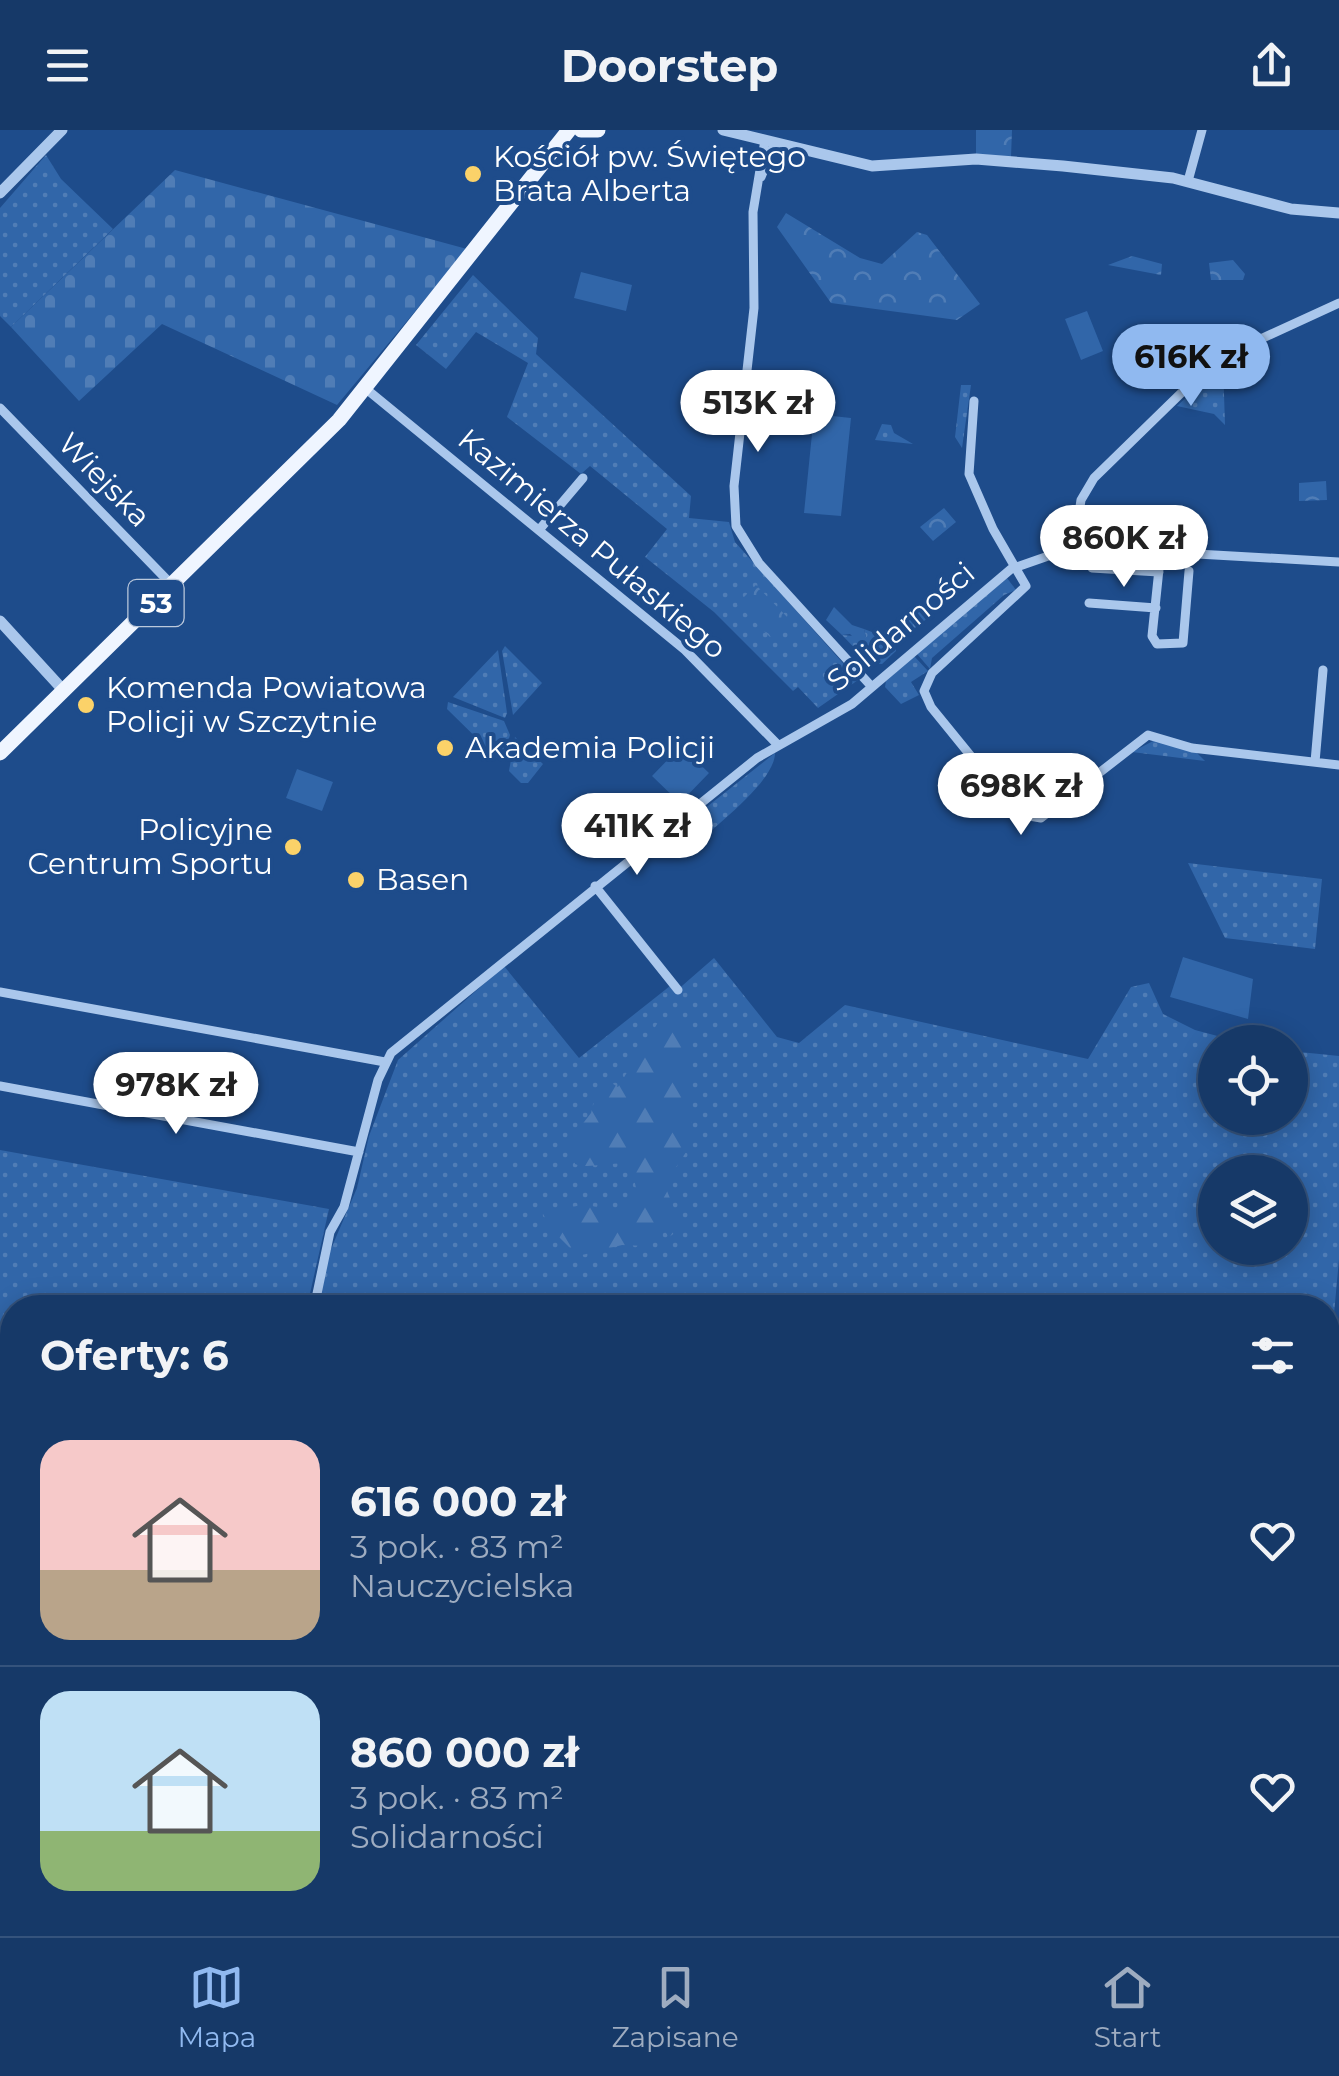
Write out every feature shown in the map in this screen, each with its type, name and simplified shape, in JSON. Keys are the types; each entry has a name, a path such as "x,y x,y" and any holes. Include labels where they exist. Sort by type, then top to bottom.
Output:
{"main road":[{"name":"53","path":"0,754 318,442 366,388 569,130"},
{"name":"53","path":"406,338 582,130 598,130"}],"street":[{"path":"0,193 62,130"},
{"path":"723,130 771,138 872,166 976,160 1188,182 1292,209 1339,212"},
{"path":"1188,182 1202,130"},
{"path":"771,138 758,184 754,324 734,486 736,526 758,563 872,686"},
{"path":"1074,547 1081,500 1094,478 1215,360 1339,303"},
{"name":"Kazimierza Pułaskiego","path":"366,388 685,650 778,745"},
{"path":"974,402 968,468 993,529 1026,590 932,673 924,691 931,707 1022,817 1041,818 1148,735 1192,748 1339,765"},
{"name":"Wiejska","path":"0,408 173,586"},
{"path":"539,530 583,478"},
{"name":"Solidarności","path":"384,1062 595,886 778,745 842,711 984,588 1016,567 1074,547 1339,562"},
{"path":"1161,550 1153,641 1183,643 1189,571"},
{"path":"1092,568 1159,572"},
{"path":"1089,603 1156,608"},
{"path":"0,621 64,691"},
{"path":"1315,762 1323,670"},
{"path":"595,886 678,990"},
{"path":"0,992 384,1062 344,1207 330,1232 317,1295"},
{"path":"0,1086 358,1152"}],"green space":[{"path":"976,130 1012,130 1011,157 976,154"},
{"path":"46,155 61,179 113,229 11,327 0,316 0,208"},
{"path":"175,170 467,249 337,405 162,324 79,401 11,327"},
{"path":"786,213 860,258 882,264 917,232 927,235 980,304 957,320 831,303 777,227"},
{"path":"1132,256 1162,264 1161,275 1108,265"},
{"path":"1233,260 1245,274 1243,280 1211,280 1209,263"},
{"path":"581,272 632,285 626,311 574,298"},
{"path":"473,275 538,338 536,354 691,496 689,518 729,522 735,542 858,680 818,708 798,687 793,691 714,612 645,557 667,529 590,466 581,474 507,417 528,363 476,332 446,369 416,345"},
{"path":"1087,311 1103,351 1081,360 1065,319"},
{"path":"1223,363 1225,425 1214,414 1177,406"},
{"path":"961,385 971,385 962,448 955,437"},
{"path":"814,414 851,418 841,516 804,513"},
{"path":"882,424 891,425 894,433 913,444 875,440"},
{"path":"1326,481 1327,500 1299,501 1299,483"},
{"path":"944,508 956,522 933,541 920,527"},
{"path":"1090,516 1106,528 1130,530 1129,538 1083,537 1085,519"},
{"path":"1133,530 1177,533 1174,538 1178,540 1132,539"},
{"path":"1007,578 1016,590 1004,595 932,658 930,669 917,654"},
{"path":"756,585 789,619 770,637 737,604"},
{"path":"920,605 929,617 901,639 900,627"},
{"path":"834,607 852,625 864,629 866,637 858,642 850,634 842,635 826,620"},
{"path":"864,629 893,640 896,651 882,664 869,663 842,635 866,637"},
{"path":"505,646 542,683 513,715 502,651"},
{"path":"498,650 507,713 505,718 453,697"},
{"path":"914,656 928,671 911,682 919,695 901,704 885,687 886,681"},
{"path":"448,702 504,721 510,735 504,756 497,758 447,709"},
{"path":"515,737 543,764 528,783 521,783 509,771"},
{"path":"1157,739 1197,753 1205,761 1132,752"},
{"path":"681,746 709,773 680,803 652,776"},
{"path":"775,753 772,765 753,792 686,853 673,838 675,832"},
{"path":"297,769 333,782 322,811 286,798"},
{"path":"1188,863 1322,879 1315,949 1225,938"},
{"path":"1183,957 1253,979 1248,1019 1170,997"},
{"path":"714,958 777,1037 799,1043 845,1005 1088,1059 1131,987 1149,983 1163,1014 1198,1031 1198,1135 1308,1135 1308,1053 1339,1056 1336,1295 320,1295 328,1256 357,1188 369,1136 398,1060 504,966 579,1058 670,986 675,992"},
{"path":"673,1017 688,1032 692,1143 669,1178 667,1191 682,1228 669,1237 664,1230 647,1246 622,1245 578,1256 551,1229 542,1212 583,1205 627,1211 636,1188 631,1165 575,1164 571,1139 591,1113 598,1087 605,1079 618,1087 657,1024"},
{"path":"0,1150 329,1209 310,1295 0,1295"}],"place":[{"name":"Kościół pw. Świętego Brata Alberta","path":"473,174"},
{"name":"Komenda Powiatowa Policji w Szczytnie","path":"86,705"},
{"name":"Akademia Policji","path":"445,748"},
{"name":"Policyjne Centrum Sportu","path":"293,847"},
{"name":"Basen","path":"356,880"}]}
